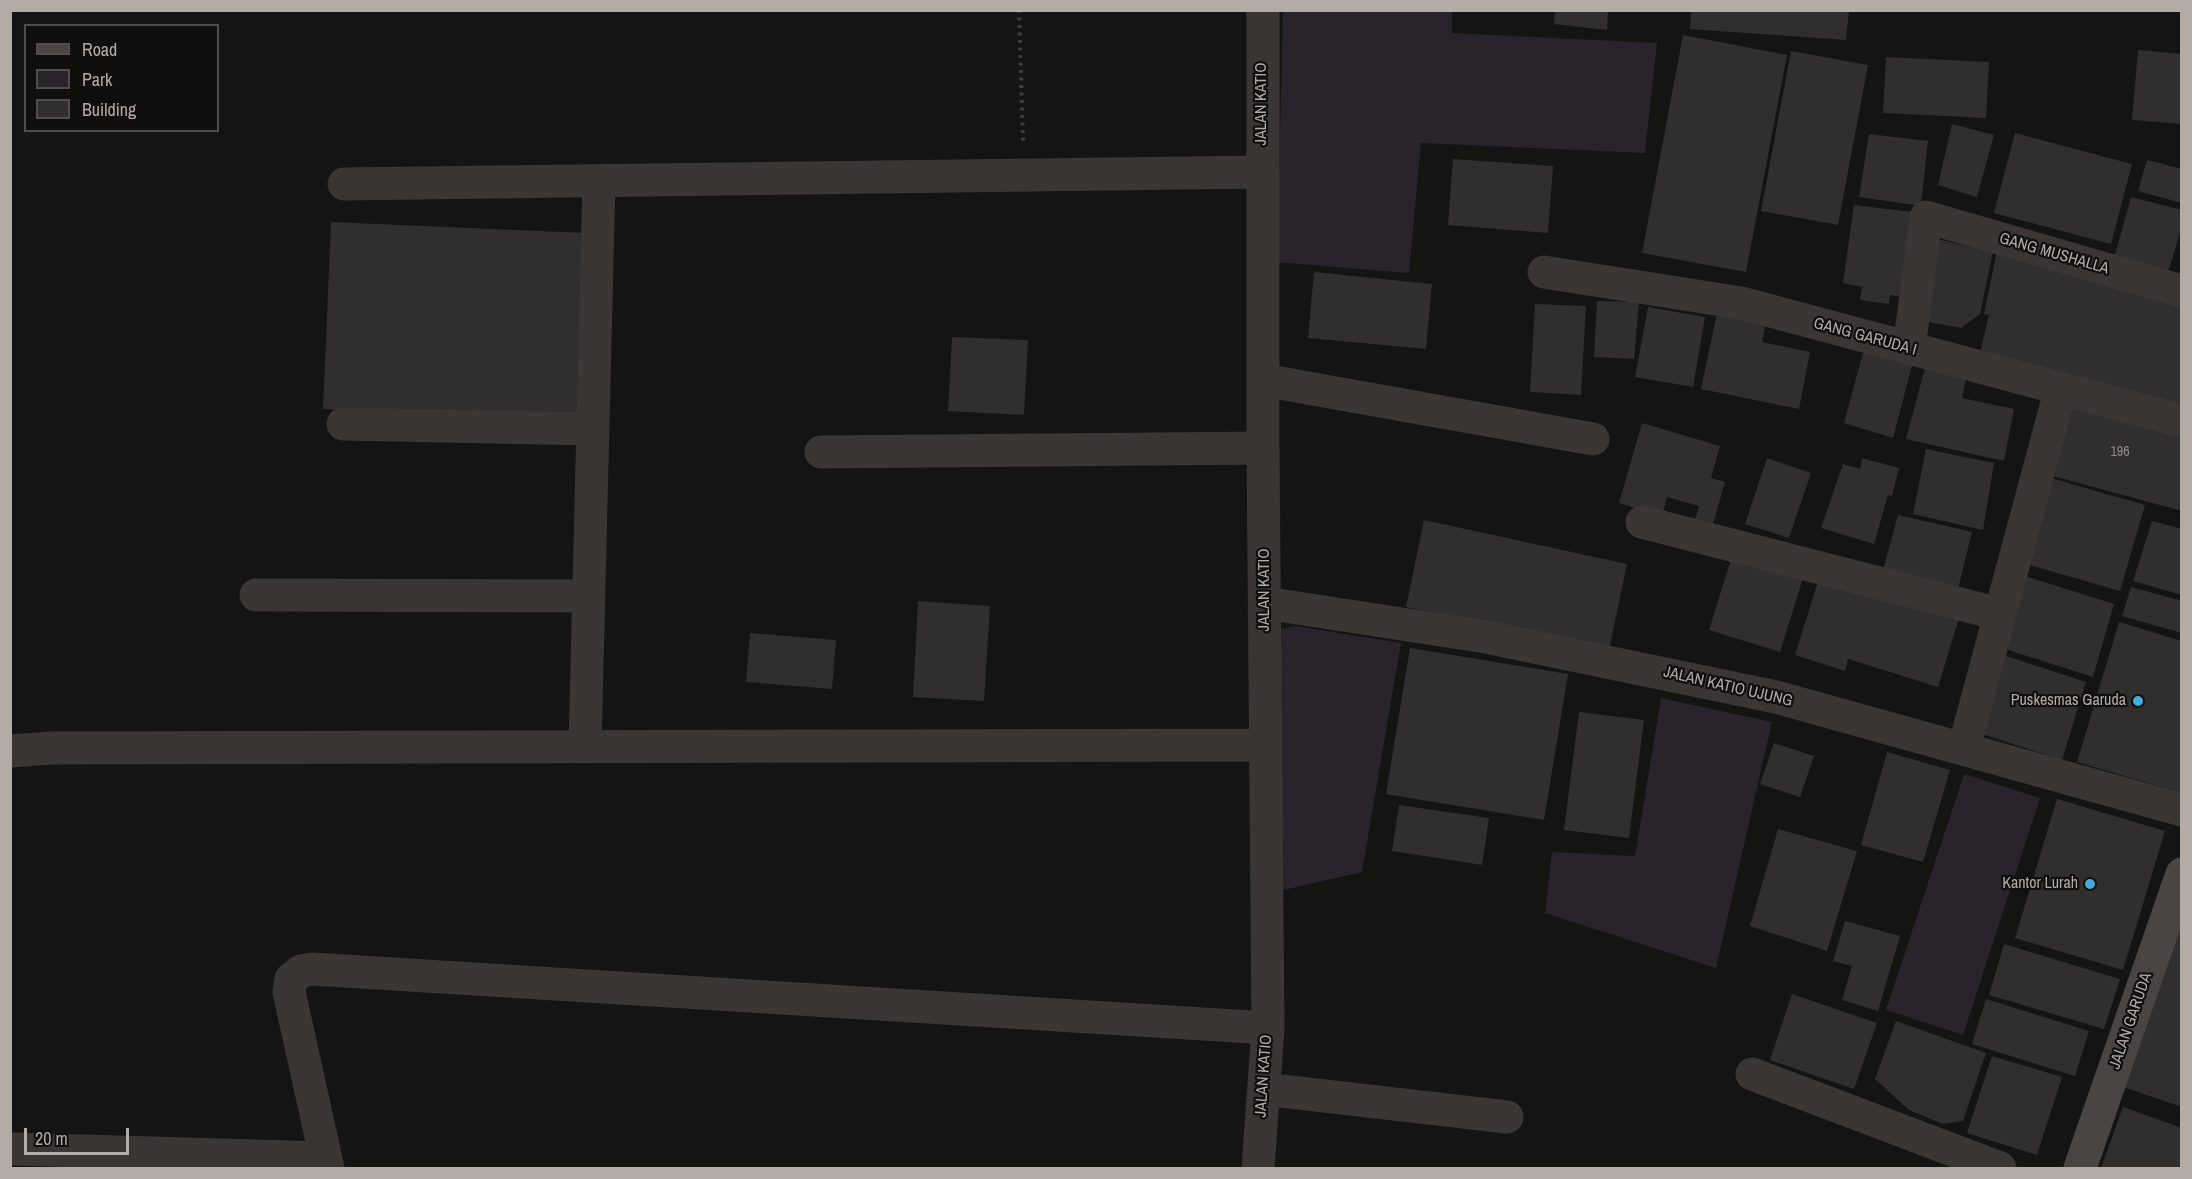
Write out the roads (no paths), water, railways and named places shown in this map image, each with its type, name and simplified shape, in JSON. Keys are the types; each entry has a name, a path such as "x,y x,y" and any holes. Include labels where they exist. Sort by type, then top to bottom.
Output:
{"street":[{"name":"JALAN KATIO","path":"1258,1168 1268,1028 1263,448 1263,10"},
{"path":"344,184 1262,172"},
{"path":"585,747 599,181"},
{"name":"GANG MUSHALLA","path":"1909,349 1926,217 2181,291"},
{"name":"GANG GARUDA I","path":"1544,272 1741,303 2181,421"},
{"path":"1263,380 1593,439"},
{"path":"1964,748 2061,388"},
{"path":"343,424 592,429"},
{"path":"821,452 1263,448"},
{"path":"1642,522 1999,614"},
{"path":"256,595 588,596"},
{"name":"JALAN KATIO UJUNG","path":"1265,603 1486,638 1632,665 1776,697 2181,810"},
{"path":"10,751 53,748 1265,745"},
{"name":"JALAN GARUDA","path":"2080,1168 2181,874"},
{"path":"15,1150 327,1163 289,992 291,980 301,971 312,969 1268,1028"},
{"path":"1752,1074 2000,1168"},
{"path":"1264,1089 1507,1117"}],"place":[{"name":"Puskesmas Garuda","path":"2138,701"},
{"name":"Kantor Lurah","path":"2090,884"}]}
